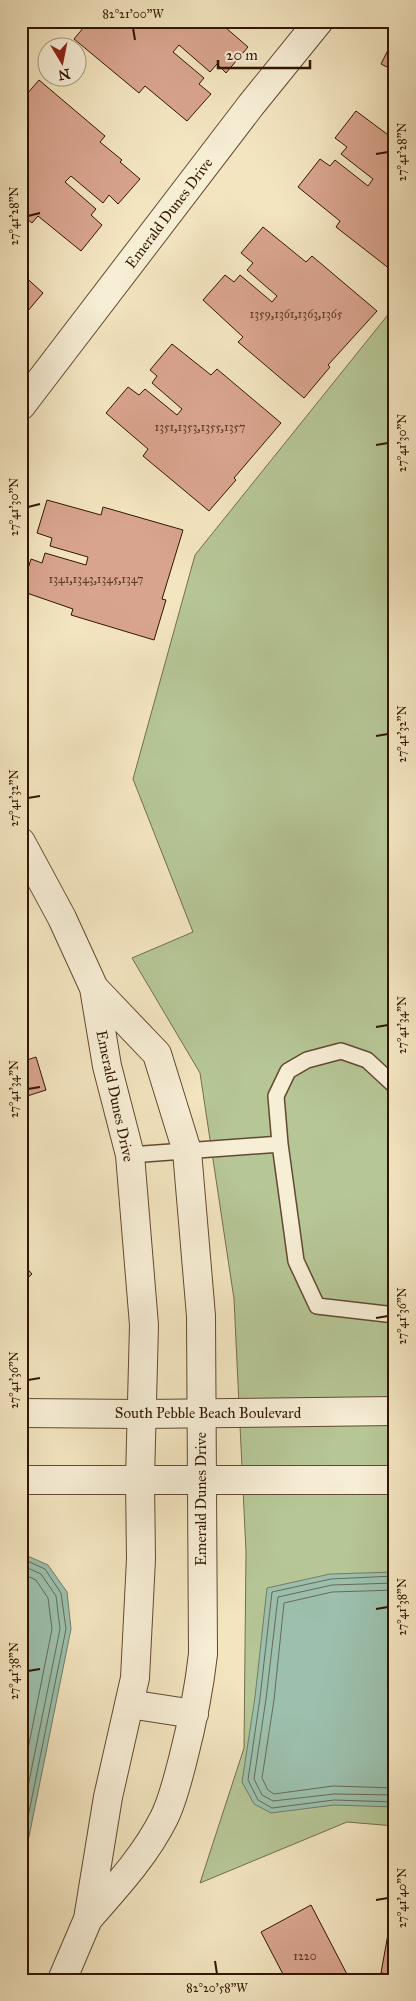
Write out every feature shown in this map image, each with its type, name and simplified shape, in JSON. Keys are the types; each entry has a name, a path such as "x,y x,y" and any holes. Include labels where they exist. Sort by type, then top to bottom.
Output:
{"street":[{"name":"Emerald Dunes Drive","path":"21,406 245,113 319,21"},
{"name":"Emerald Dunes Drive","path":"21,842 62,918 94,988 107,1066 130,1155 144,1324 140,1479 141,1559 134,1678 108,1797 88,1919 62,1980"},
{"name":"Emerald Dunes Drive","path":"88,1919 120,1884 141,1856 165,1817 177,1781 199,1693 202,1654 201,1316 187,1151 157,1054 94,988"},
{"name":"South Pebble Beach Boulevard","path":"21,1413 142,1414 395,1411"},
{"path":"21,1480 395,1480"},
{"path":"129,1704 194,1714"}],"lane":[{"path":"395,1086 367,1060 341,1051 307,1060 288,1071 276,1096 280,1144 296,1261 318,1306 395,1315"},
{"path":"130,1155 280,1144"}],"shaded area":[{"path":"395,306 395,1826 347,1822 200,1883 244,1748 246,1552 234,1299 200,1073 132,958 193,932 133,779 195,555"}],"water":[{"path":"21,1553 48,1565 67,1592 71,1629 21,1876"},
{"path":"395,1572 395,1807 334,1805 271,1813 254,1804 242,1782 255,1697 267,1588 330,1574"}],"building":[{"path":"89,21 218,21 248,47 226,73 217,64 210,72 179,45 173,52 204,78 199,84 211,94 187,121 145,86 139,93 88,51 88,38 75,38"},
{"path":"395,36 395,71 381,64"},
{"path":"38,81 38,88 48,88 105,136 100,142 122,160 120,162 140,179 118,204 109,195 103,203 71,176 65,182 96,209 91,215 102,225 81,251 38,216 32,223 21,214 21,101"},
{"path":"356,111 395,140 395,273 336,227 340,221 298,187 320,159 330,166 335,160 368,186 373,179 341,154 347,147 335,138"},
{"path":"263,227 306,262 312,256 377,311 328,365 330,367 304,398 238,342 243,337 203,300 225,275 234,282 240,275 272,302 277,296 247,270 253,263 241,253"},
{"path":"21,273 43,293 21,319"},
{"path":"172,344 211,375 217,369 281,423 234,478 236,480 209,511 143,456 148,449 106,413 128,387 139,395 145,389 177,415 182,409 152,383 157,376 150,370"},
{"path":"47,500 101,515 103,507 183,530 162,599 166,600 154,640 71,615 73,609 21,591 31,559 42,563 45,553 86,565 88,557 50,546 52,538 37,533"},
{"path":"21,1010 28,1033 21,1035"},
{"path":"36,1057 46,1090 21,1098 21,1062"},
{"path":"21,1262 32,1274 21,1284"},
{"path":"395,1895 395,1975 381,1973"},
{"path":"311,1905 350,1980 286,1980 261,1932"}]}
